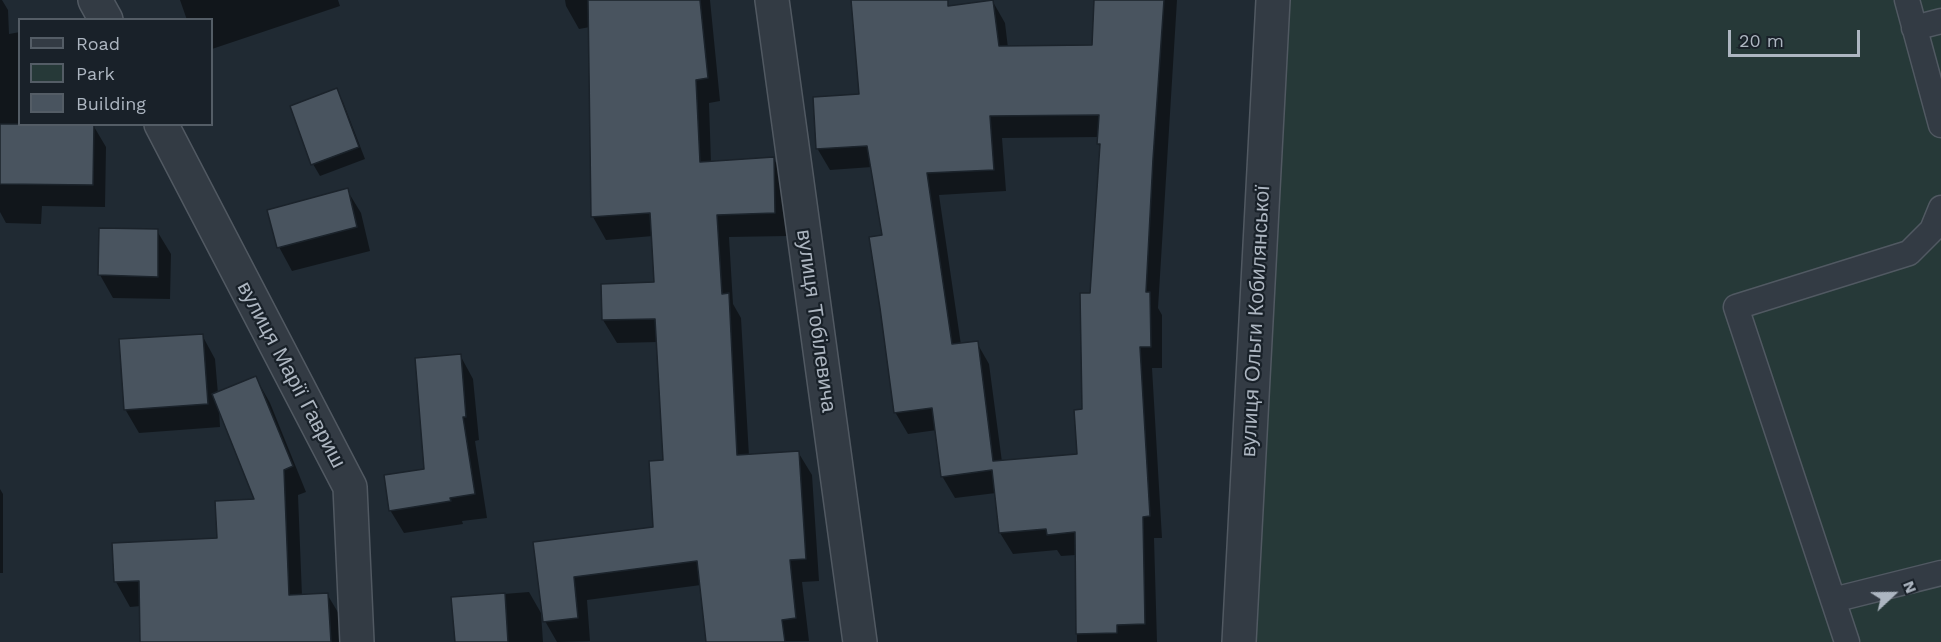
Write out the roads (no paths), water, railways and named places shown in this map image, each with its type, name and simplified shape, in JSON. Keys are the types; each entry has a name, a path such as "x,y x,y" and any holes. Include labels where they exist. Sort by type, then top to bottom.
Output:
{"street":[{"path":"96,0 105,18"},
{"name":"вулиця Тобілевича","path":"772,0 860,642"},
{"name":"вулиця Ольги Кобилянської","path":"1239,642 1273,0"},
{"name":"вулиця Марії Гавриш","path":"161,126 350,487 357,642"}],"lane":[{"path":"1907,0 1941,125"},
{"path":"1914,28 1941,21"},
{"path":"1847,642 1736,307 1909,253 1932,230 1941,208"},
{"path":"1833,600 1941,573"}]}
